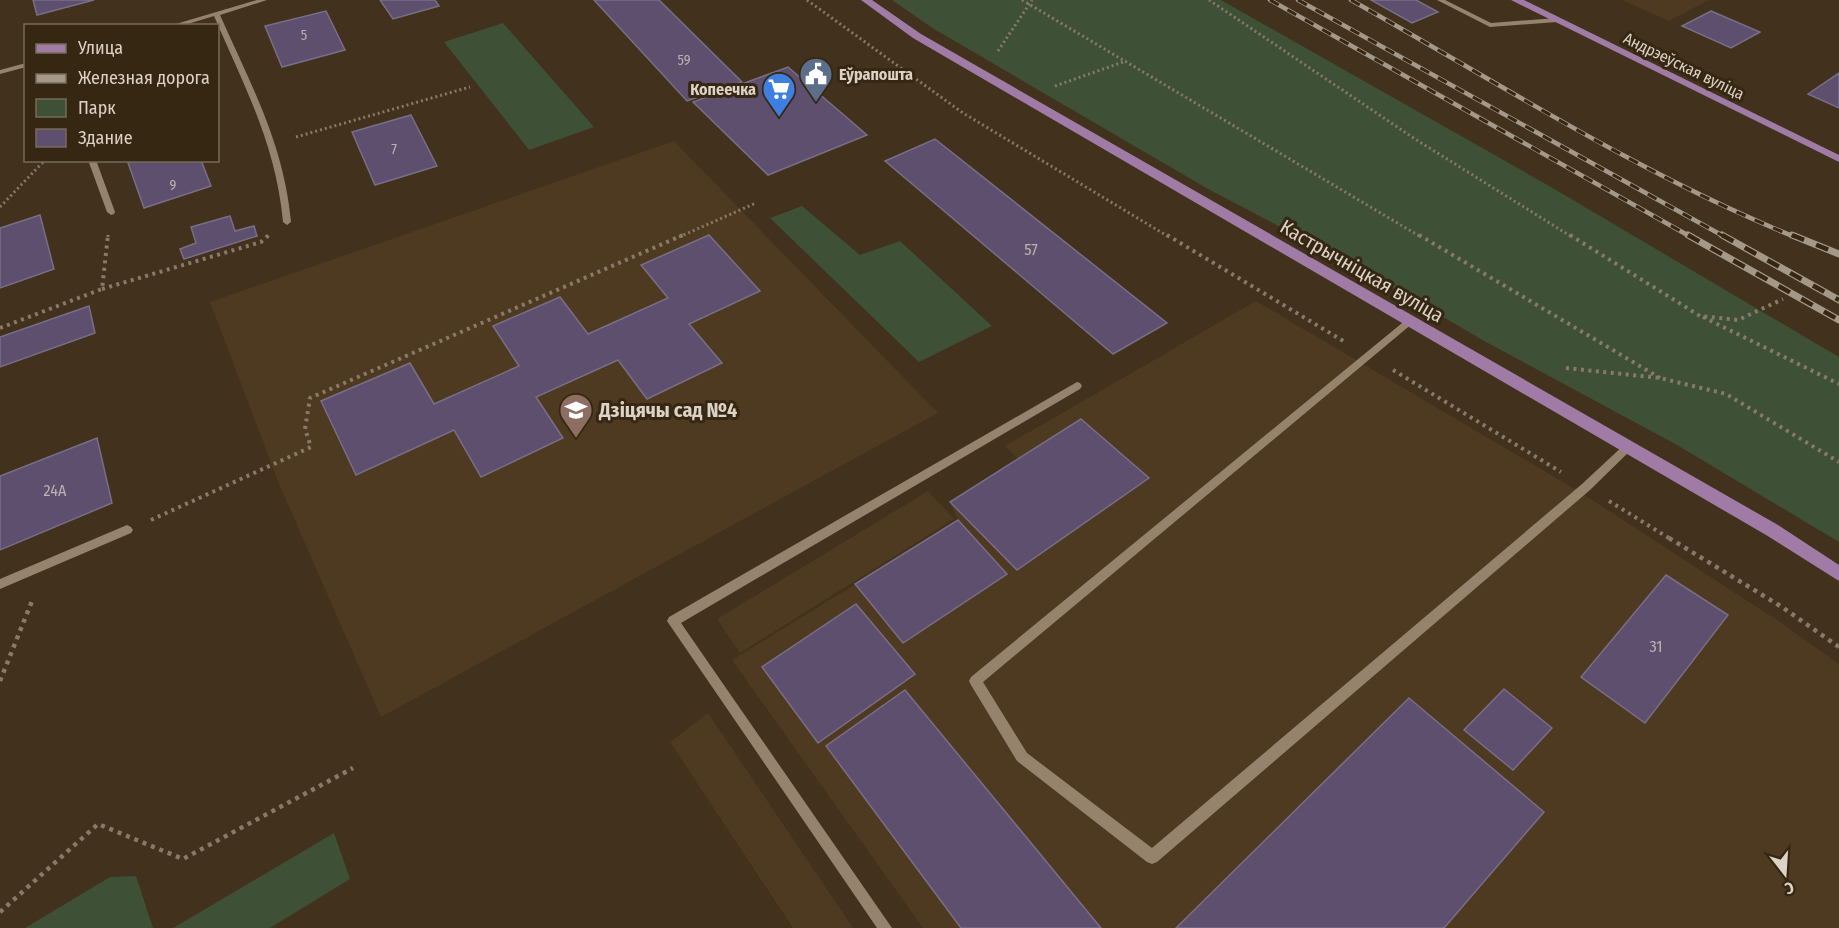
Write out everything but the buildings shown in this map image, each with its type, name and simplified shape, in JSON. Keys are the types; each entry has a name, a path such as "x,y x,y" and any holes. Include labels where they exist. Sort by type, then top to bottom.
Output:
{"main road":[{"name":"Кастрычніцкая вуліца","path":"867,0 917,36 1772,530 1839,574"},
{"name":"Андрэеўская вуліца","path":"1516,0 1839,159"}],"street":[{"path":"179,24 264,0"},
{"path":"1440,0 1490,25 1557,20"},
{"path":"216,14 272,144 286,197 287,222"},
{"path":"0,72 24,66"},
{"path":"93,162 111,212"},
{"path":"1410,321 975,681 1022,757 1152,857 1586,487 1629,447"},
{"path":"885,928 673,621 1077,386"},
{"path":"0,584 127,530"}],"path":[{"path":"807,0 963,113 1586,487 1782,607 1839,647"},
{"path":"1022,0 1660,378"},
{"path":"996,54 1032,0"},
{"path":"1209,0 1415,139 1700,316 1839,384"},
{"path":"1051,87 1126,61"},
{"path":"272,144 470,87"},
{"path":"0,207 43,162"},
{"path":"127,530 311,447 305,429 310,398 756,203"},
{"path":"102,289 111,212"},
{"path":"0,328 102,289 261,242 287,222"},
{"path":"1700,316 1738,320 1783,299"},
{"path":"1566,368 1660,378 1726,394 1839,462"},
{"path":"0,681 46,564"},
{"path":"0,912 98,824 183,859 352,768"}],"shaded area":[{"path":"1622,0 1709,0 1669,21"},
{"name":"Дзіцячы сад №4","path":"674,141 938,413 381,717 279,484 210,302"},
{"path":"1256,301 1580,492 1783,624 1839,664 1839,928 923,928 732,660 958,521 950,502 1018,459 1005,446"},
{"path":"928,491 954,519 740,653 717,619"},
{"path":"708,713 853,928 793,928 670,742"}],"green space":[{"path":"892,0 1221,0 1551,187 1839,357 1839,542 1677,445 1486,342 1366,272 1208,189 934,29"},
{"path":"503,23 594,127 529,150 444,42"},
{"path":"802,206 860,255 900,241 992,326 919,362 770,218"},
{"path":"334,833 350,879 270,928 173,928"},
{"path":"136,876 153,928 25,928 110,877"}],"railway":[{"path":"1270,0 1691,237"},
{"path":"1298,0 1725,237"},
{"path":"1351,0 1624,156 1680,185 1795,237"},
{"path":"1688,235 1839,320"},
{"path":"1722,235 1839,300"},
{"path":"1792,235 1839,254"}],"place":[{"name":"Еўрапошта","path":"816,103"},
{"name":"Копеечка","path":"779,118"},
{"name":"Дзіцячы сад №4","path":"576,439"}]}
